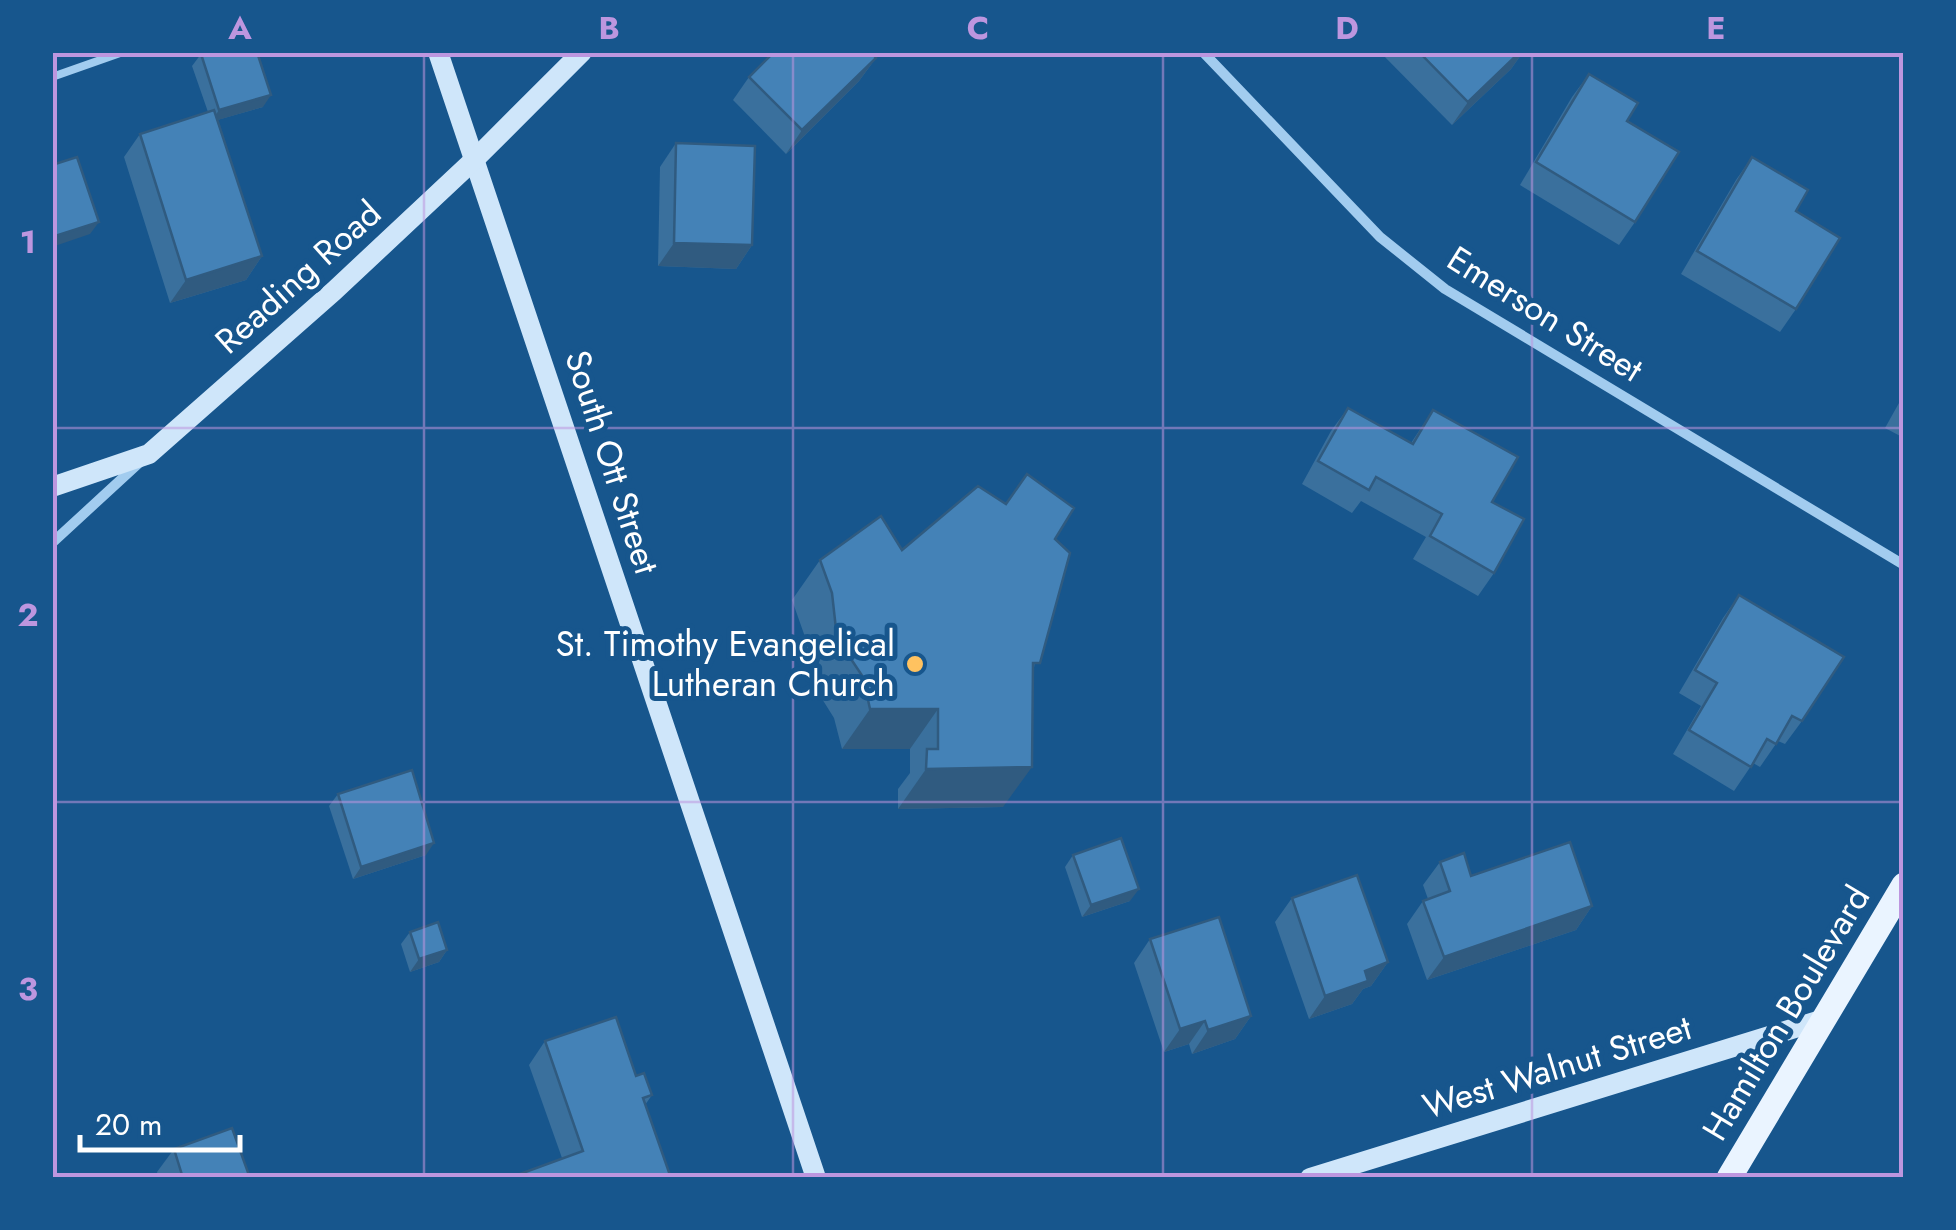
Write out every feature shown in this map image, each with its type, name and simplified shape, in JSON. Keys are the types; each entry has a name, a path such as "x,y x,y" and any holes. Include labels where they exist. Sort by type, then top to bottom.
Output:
{"main road":[{"name":"Hamilton Boulevard","path":"1729,1178 1904,885"}],"street":[{"name":"South Ott Street","path":"438,52 816,1178"},
{"name":"Reading Road","path":"52,542 334,291 582,52"},
{"name":"Emerson Street","path":"1203,52 1380,237 1445,289 1904,565"},
{"path":"52,486 150,454"},
{"name":"West Walnut Street","path":"1310,1178 1824,1018"}],"lane":[{"path":"53,77 123,52"}],"building":[{"path":"257,52 271,95 219,110 201,54"},
{"path":"774,52 871,52 876,58 802,130 749,77"},
{"path":"1419,52 1520,52 1468,102"},
{"path":"1589,74 1638,103 1627,121 1679,152 1635,222 1536,162"},
{"path":"214,110 262,256 186,280 140,134"},
{"path":"676,143 755,146 752,245 674,243"},
{"path":"77,157 99,222 52,237 52,165"},
{"path":"1752,157 1808,190 1796,211 1840,238 1796,309 1697,251"},
{"path":"1348,408 1413,444 1433,410 1518,457 1492,502 1524,519 1494,573 1430,536 1442,514 1376,477 1369,490 1318,461"},
{"name":"St. Timothy Evangelical Lutheran Church","path":"1027,474 1074,508 1055,539 1070,553 1040,663 1033,663 1032,767 926,769 927,749 938,749 938,709 870,709 863,677 837,638 832,593 820,560 881,516 902,550 978,486 1006,504"},
{"path":"1739,595 1844,657 1802,721 1792,716 1776,744 1767,739 1751,767 1689,730 1717,683 1695,670"},
{"path":"412,770 434,843 361,867 338,794"},
{"path":"1121,838 1139,889 1091,905 1073,855"},
{"path":"1570,842 1592,906 1444,957 1423,901 1450,891 1440,862 1464,853 1471,876"},
{"path":"1357,875 1388,962 1365,971 1368,981 1325,996 1292,898"},
{"path":"1219,917 1251,1016 1208,1030 1205,1021 1180,1029 1150,939"},
{"path":"438,922 447,950 419,959 410,932"},
{"path":"616,1017 636,1076 644,1073 652,1095 643,1098 671,1178 509,1178 583,1151 545,1041"},
{"path":"232,1128 250,1178 183,1178 174,1149"}],"place":[{"name":"St. Timothy Evangelical Lutheran Church","path":"915,664"}]}
